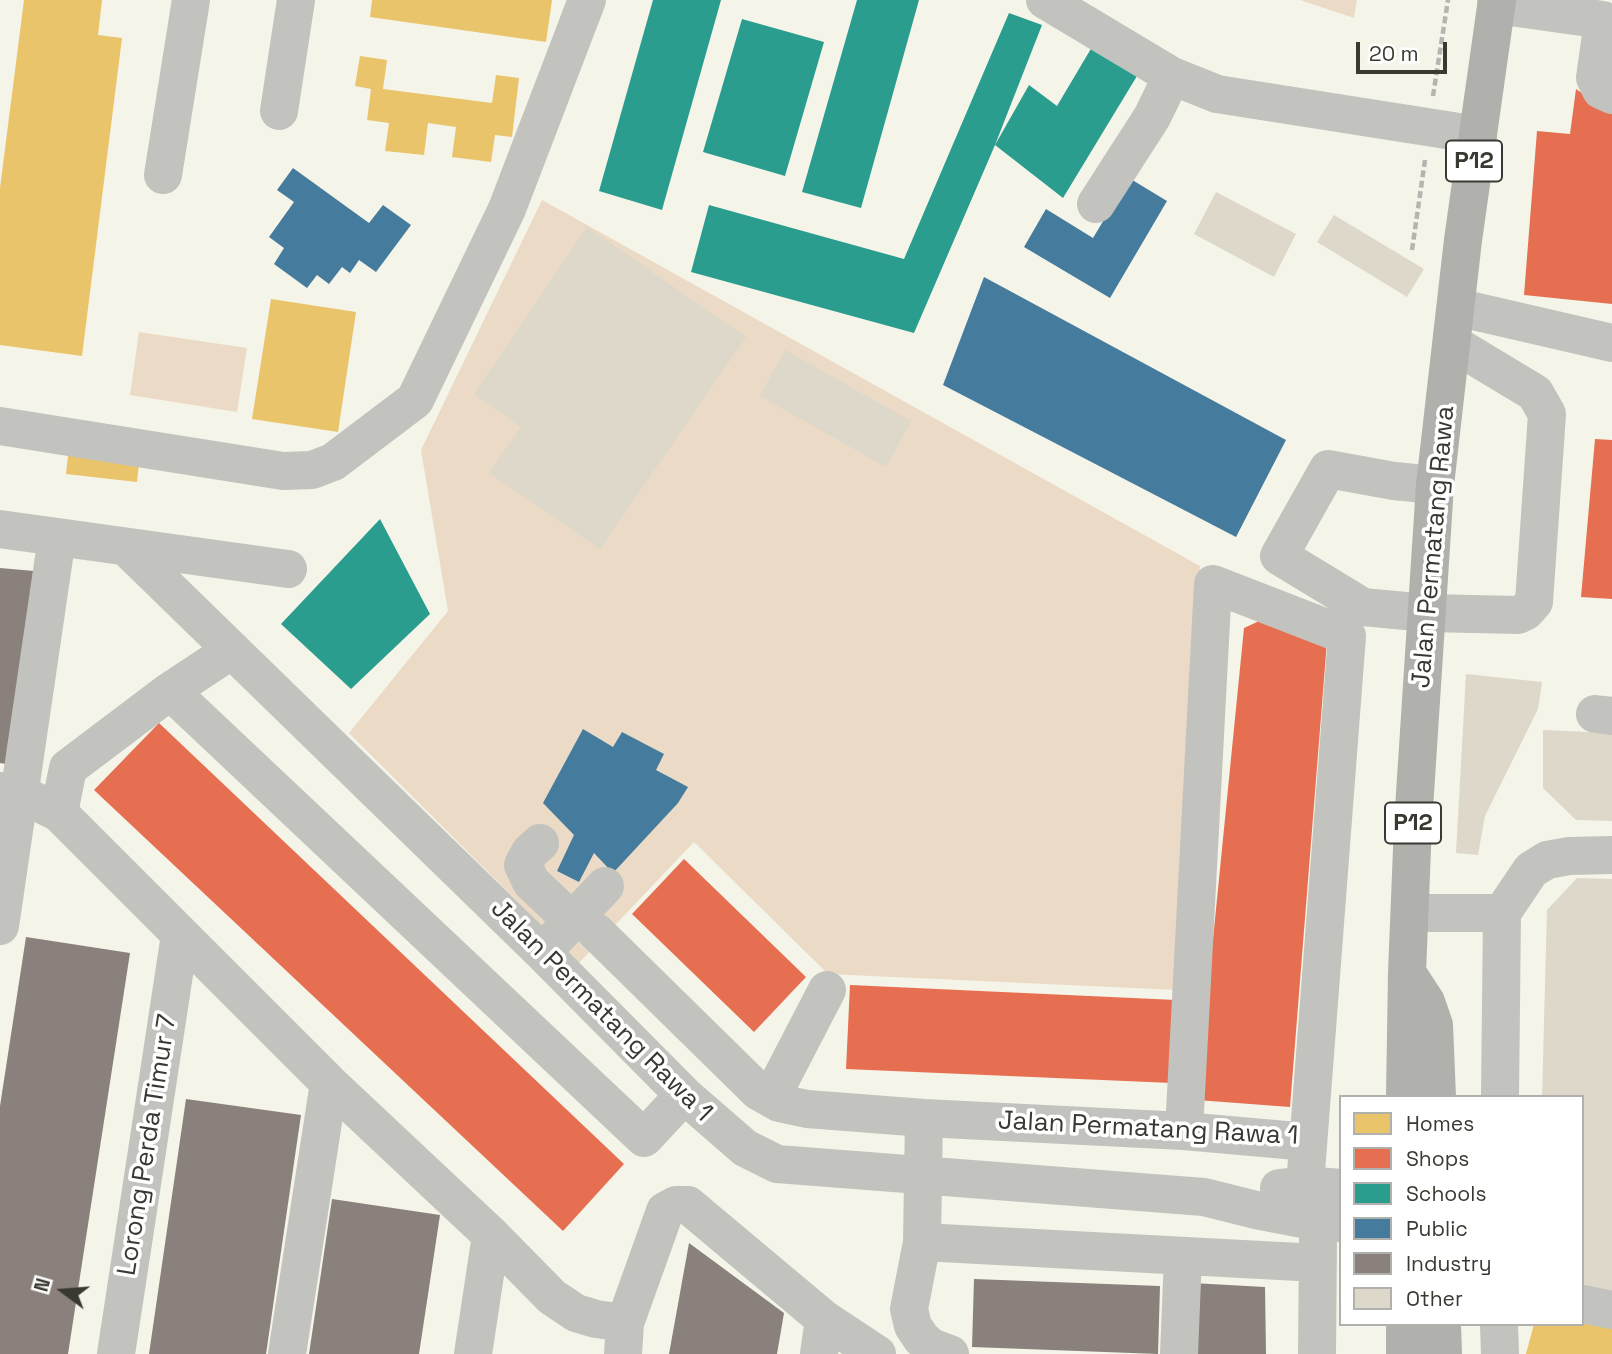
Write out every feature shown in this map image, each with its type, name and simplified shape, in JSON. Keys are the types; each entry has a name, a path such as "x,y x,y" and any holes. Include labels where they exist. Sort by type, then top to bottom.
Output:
{"main road":[{"name":"Jalan Permatang Rawa","path":"1405,1095 1417,987 1410,913 1413,824 1435,485 1497,2"},
{"path":"1417,987 1434,1025 1437,1095"},
{"path":"1405,1326 1405,1354"},
{"path":"1442,1326 1443,1354"}],"street":[{"path":"163,175 191,0"},
{"path":"279,111 296,0"},
{"path":"0,426 283,471 312,470 333,462 415,400 507,209 587,0"},
{"path":"1045,0 1172,76 1217,94 1478,135"},
{"path":"1497,2 1605,10 1595,78 1601,90 1612,95"},
{"path":"1096,204 1152,117 1172,76"},
{"path":"1454,325 1612,343"},
{"path":"1435,485 1394,481 1328,469 1279,556 1363,607 1427,613 1518,615 1534,602 1547,414 1535,393 1454,325"},
{"path":"0,529 288,569"},
{"path":"0,926 10,792 57,537"},
{"name":"Jalan Permatang Rawa 1","path":"126,547 542,952 684,1095 745,1148 777,1164 1204,1197 1256,1210 1329,1222"},
{"name":"Jalan Permatang Rawa 1","path":"540,843 530,852 523,865 531,882 695,1028 758,1091 779,1103 807,1109 924,1118 1184,1130 1308,1142 1347,636 1213,584 1184,1130"},
{"path":"59,813 68,768 170,691 232,650"},
{"path":"170,691 644,1138 684,1095"},
{"path":"10,792 59,813 329,1083 491,1235 552,1297 576,1313 596,1319 624,1338 665,1211 676,1205 688,1205 822,1337 877,1354"},
{"path":"1500,1095 1502,913 1531,870 1546,860 1569,856 1612,855"},
{"path":"542,952 584,927 605,886"},
{"path":"1410,913 1502,913"},
{"name":"Lorong Perda Timur 7","path":"116,1354 180,935"},
{"path":"771,1098 827,990"},
{"path":"657,1067 695,1028"},
{"path":"287,1354 329,1083"},
{"path":"924,1118 922,1242 909,1309 913,1326 921,1338 931,1347 950,1354"},
{"path":"1308,1142 1323,1186"},
{"name":"Jalan Permatang Rawa 1","path":"1204,1197 1323,1186"},
{"path":"1317,1354 1318,1263 1329,1222"},
{"path":"473,1354 491,1235"},
{"path":"922,1242 1318,1263"},
{"path":"1179,1354 1183,1256"},
{"path":"1584,1304 1612,1310"},
{"path":"1499,1326 1500,1354"}],"shaded area":[{"path":"1300,0 1357,0 1354,18"},
{"path":"542,200 1200,566 1177,990 828,974 694,842 579,963 349,733 448,611 421,450"},
{"path":"139,332 247,348 237,412 130,395"}],"building: Homes":[{"path":"24,0 102,0 98,35 122,38 82,356 0,345 0,188"},
{"path":"372,0 552,0 546,42 370,17"},
{"path":"360,56 387,60 383,89 492,103 496,75 519,78 512,137 495,135 491,162 452,157 456,127 428,123 424,155 385,151 389,123 367,120 371,89 355,86"},
{"path":"271,299 356,312 338,432 252,419"},
{"path":"69,446 140,454 137,482 66,474"},
{"path":"1584,1320 1612,1327 1612,1354 1526,1354 1533,1326 1584,1326"}],"building: Shops":[{"path":"1576,89 1612,114 1612,304 1524,295 1537,131 1570,134"},
{"path":"1595,439 1612,440 1612,599 1581,597"},
{"path":"1270,616 1327,641 1290,1107 1197,1100 1244,628"},
{"path":"159,723 624,1164 563,1231 94,790"},
{"path":"684,859 806,977 754,1032 632,914"},
{"path":"850,985 1176,1000 1172,1083 846,1069"}],"building: Schools":[{"path":"653,0 721,0 662,210 599,191"},
{"path":"857,0 919,0 861,208 802,192"},
{"path":"1009,13 1042,25 995,145 914,333 691,272 709,205 904,259"},
{"path":"742,19 824,42 785,176 703,152"},
{"path":"1092,47 1137,76 1063,198 995,145 1029,85 1057,106"},
{"path":"380,519 430,614 351,689 281,624"}],"building: Public":[{"path":"293,168 369,223 383,205 411,225 376,272 359,260 350,273 342,267 329,284 317,275 307,288 274,264 284,248 269,237 294,202 277,190"},
{"path":"1129,178 1167,201 1110,298 1024,247 1046,209 1093,238"},
{"path":"984,277 1286,440 1236,537 943,385"},
{"path":"583,729 613,747 622,732 664,754 656,770 688,787 678,803 613,873 594,853 579,882 557,871 574,835 543,803"}],"building: Industry":[{"path":"0,568 34,571 6,764 0,763"},
{"path":"26,937 130,953 68,1354 0,1354 0,1106"},
{"path":"186,1099 301,1115 266,1354 149,1354"},
{"path":"332,1199 440,1215 419,1354 309,1354"},
{"path":"689,1243 784,1313 777,1354 669,1354"},
{"path":"974,1279 1160,1286 1158,1354 972,1347"},
{"path":"1192,1283 1265,1287 1266,1354 1195,1354"}],"building: Other":[{"path":"1216,192 1296,234 1274,277 1194,234"},
{"path":"1334,215 1424,269 1407,297 1317,242"},
{"path":"587,227 746,337 600,549 489,473 521,427 474,394"},
{"path":"785,350 911,421 886,467 760,396"},
{"path":"1466,674 1542,682 1538,709 1485,816 1478,855 1456,853"},
{"path":"1543,730 1612,733 1612,821 1576,820 1543,788"},
{"path":"1577,878 1612,879 1612,1296 1584,1289 1584,1095 1542,1095 1547,910"}]}
